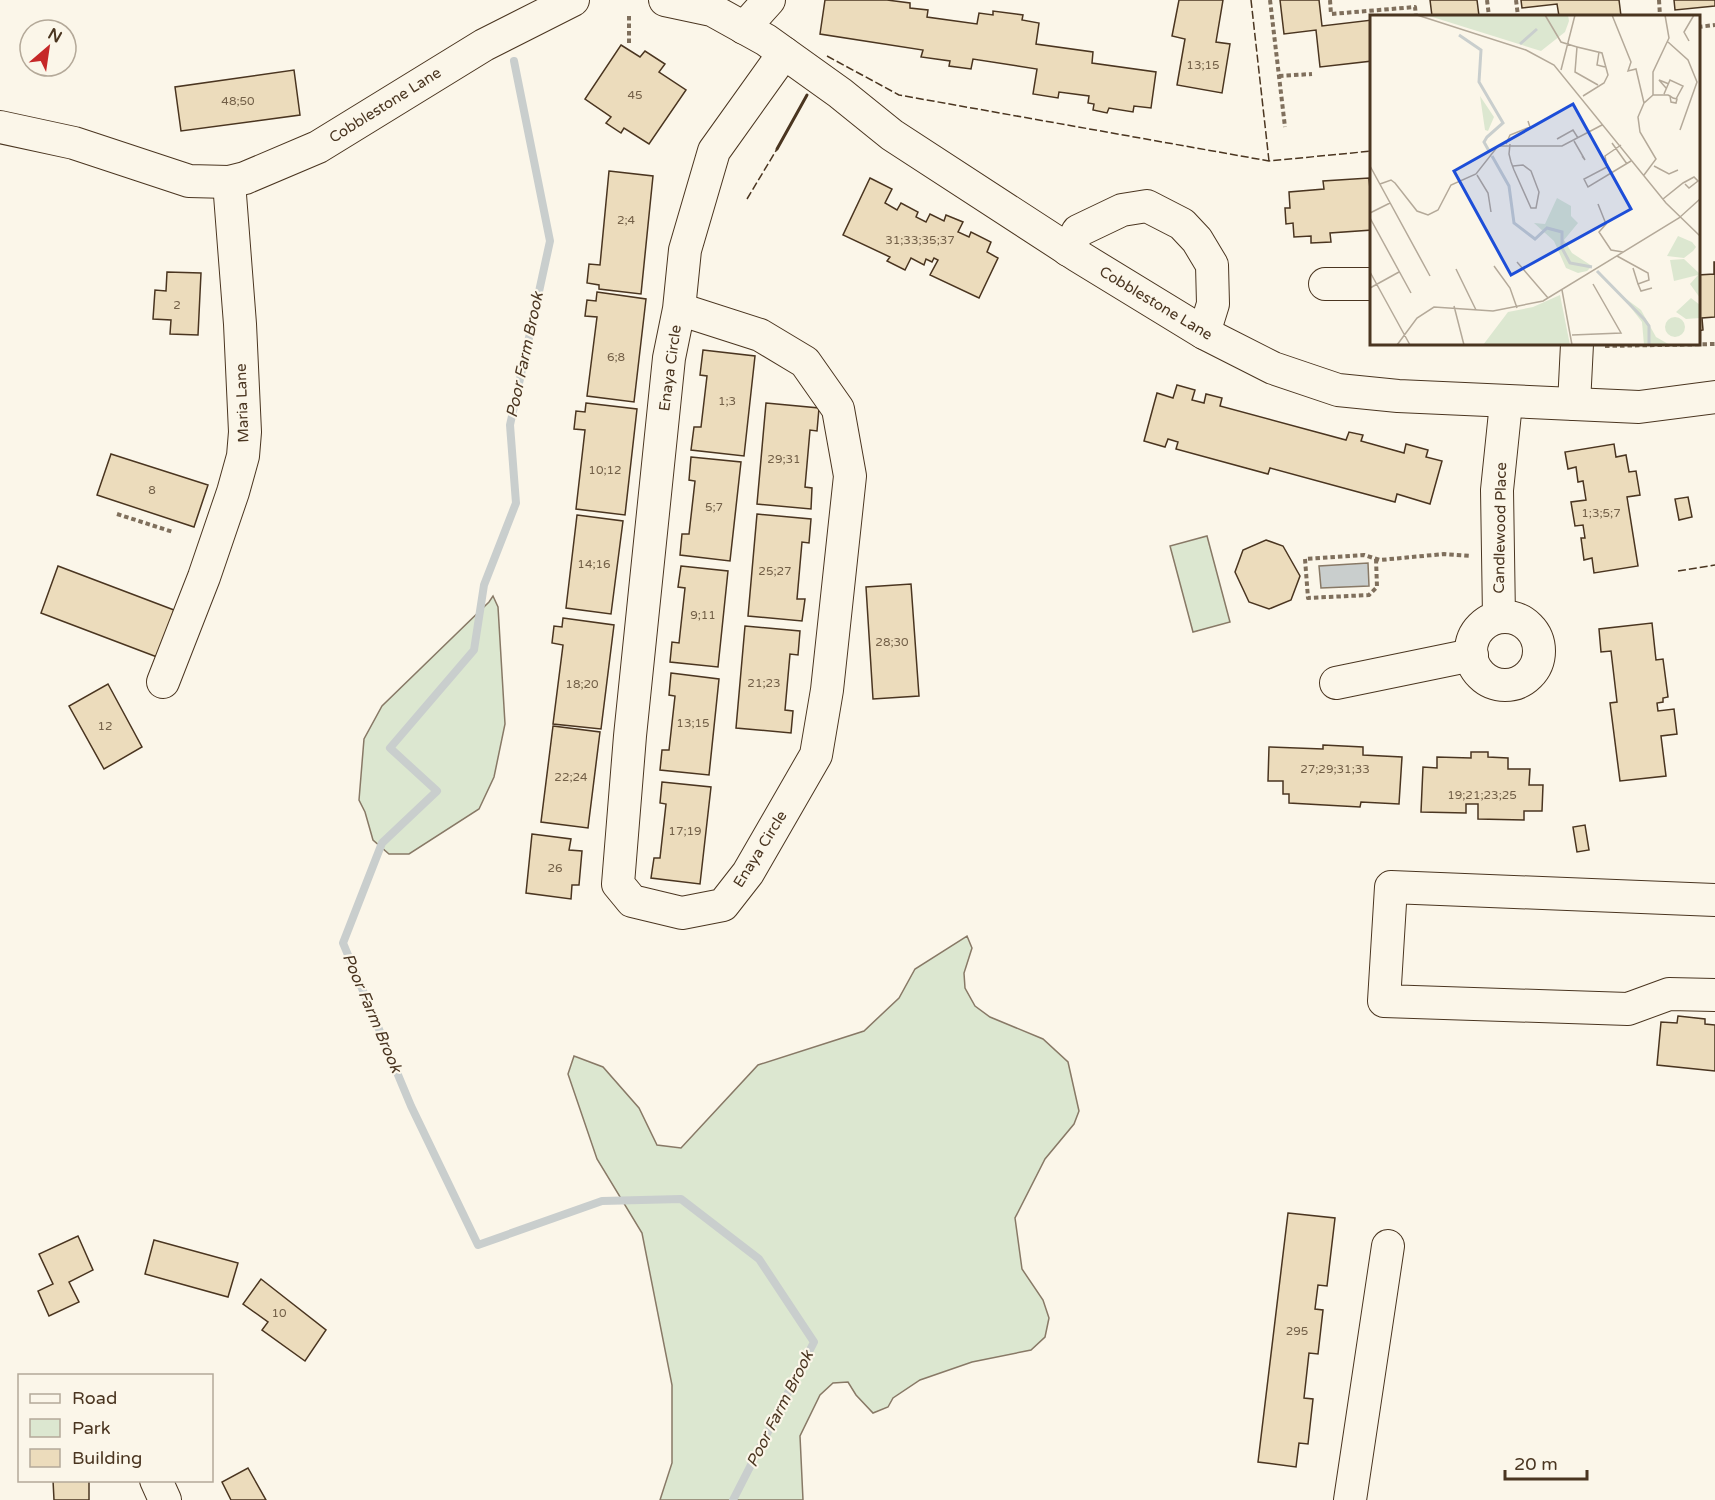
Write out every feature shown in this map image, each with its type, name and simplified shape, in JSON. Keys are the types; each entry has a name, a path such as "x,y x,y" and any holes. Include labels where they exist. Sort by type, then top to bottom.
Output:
{"street":[{"name":"Cobblestone Lane","path":"0,127 74,143 189,181 228,182 245,178 318,147 484,45 573,0"},
{"name":"Cobblestone Lane","path":"665,0 712,10 744,28 840,93 892,135 1068,250 1204,333 1273,368 1338,390 1398,396 1506,403 1639,407 1715,397"},
{"path":"744,28 769,0"},
{"name":"Enaya Circle","path":"679,309 760,335 806,362 838,409 850,476 827,690 816,755 748,873 723,905 682,913 632,901 618,884 630,736 669,358 679,309 685,250 714,151 784,53"},
{"name":"Maria Lane","path":"163,682 204,577 243,456 245,432 240,324 228,182"},
{"path":"1068,250 1078,231 1122,210 1147,206 1182,224 1197,240 1212,265 1213,304 1204,333"},
{"path":"1325,284 1370,284"},
{"path":"1574,404 1577,345"},
{"name":"Candlewood Place","path":"1499,617 1497,490 1506,403"},
{"path":"1499,617 1520,620 1529,626 1539,644 1537,664 1531,674 1517,684 1502,686 1492,683 1477,671 1472,655 1472,642 1477,631 1488,621 1499,617"},
{"path":"1336,683 1472,655"},
{"path":"1715,900 1391,887 1384,1001 1628,1009 1669,993 1715,995"},
{"path":"1350,1500 1388,1246"},
{"path":"157,1482 165,1500"}],"path":[{"path":"1270,0 1286,127"},
{"path":"1330,0 1331,14 1415,7"},
{"path":"1414,0 1416,15"},
{"path":"1487,0 1489,15"},
{"path":"1516,0 1518,15"},
{"path":"1659,0 1660,15"},
{"path":"629,13 629,43"},
{"path":"1700,27 1715,25"},
{"path":"1279,76 1312,74"},
{"path":"1700,344 1715,344"},
{"path":"117,514 173,532"},
{"path":"1376,559 1377,586 1369,595 1308,598 1305,559 1364,555 1376,559 1444,554 1498,558"}],"green space":[{"path":"1207,536 1230,622 1193,632 1170,546"},
{"path":"493,596 498,607 505,724 494,777 479,809 409,854 389,854 373,840 359,800 364,739 382,706"},
{"path":"967,936 972,948 964,973 965,988 975,1006 990,1017 1043,1039 1068,1062 1079,1111 1074,1124 1045,1159 1015,1218 1022,1269 1043,1300 1049,1318 1045,1337 1031,1350 972,1362 920,1380 893,1398 888,1407 873,1413 856,1395 848,1382 833,1383 820,1395 800,1436 803,1500 660,1500 672,1463 672,1385 642,1233 597,1159 568,1074 574,1056 603,1067 639,1108 657,1145 681,1148 758,1065 864,1031 899,998 915,969"}],"shaded area":[{"path":"1368,563 1369,586 1321,588 1319,566"}],"building":[{"path":"825,0 887,0 910,3 910,8 928,10 927,17 977,24 979,13 993,15 993,11 1023,15 1022,20 1039,23 1036,44 1093,52 1092,63 1156,72 1151,108 1134,106 1133,112 1109,108 1107,113 1093,110 1094,104 1088,103 1089,96 1059,92 1058,98 1033,94 1037,69 973,59 971,69 949,66 950,61 921,57 923,50 820,34"},
{"path":"1179,0 1223,0 1216,42 1230,44 1222,93 1177,85 1185,39 1172,36"},
{"path":"1280,0 1319,0 1322,26 1370,20 1370,61 1320,67 1316,30 1284,34"},
{"path":"1430,0 1477,0 1479,15 1432,15"},
{"path":"1521,0 1619,0 1621,15 1559,15 1557,4 1522,8"},
{"path":"1674,0 1715,0 1715,6 1675,10"},
{"path":"621,45 640,57 645,51 665,64 659,72 686,90 649,144 624,128 621,133 606,123 611,117 585,99"},
{"path":"294,70 300,115 181,131 175,87"},
{"path":"609,171 653,176 641,294 599,289 599,285 587,283 589,264 600,265"},
{"path":"870,178 892,189 885,203 897,210 901,203 918,212 916,217 926,222 930,214 944,221 946,215 963,222 958,232 969,237 971,232 991,242 987,252 998,258 979,298 930,275 938,260 934,258 932,262 926,259 924,265 911,258 905,270 887,261 890,257 843,235"},
{"path":"1369,178 1370,230 1330,233 1331,242 1311,243 1311,236 1294,237 1293,223 1286,224 1285,208 1290,208 1289,192 1324,189 1323,181"},
{"path":"1715,262 1715,317 1702,318 1703,330 1700,331 1700,275 1714,274"},
{"path":"167,272 201,273 198,335 170,334 171,320 153,319 155,290 166,291"},
{"path":"597,292 646,299 634,402 587,396 597,317 585,316 587,300 596,301"},
{"path":"703,350 755,356 744,456 691,450 694,427 701,427 707,376 700,375"},
{"path":"1177,385 1195,390 1192,400 1204,403 1206,394 1222,398 1220,406 1346,440 1349,432 1363,435 1361,441 1404,453 1406,444 1428,450 1426,457 1442,461 1430,504 1397,494 1395,502 1270,468 1268,474 1176,449 1178,442 1168,439 1165,447 1144,441 1157,393 1173,398"},
{"path":"586,403 637,409 625,515 576,509 585,430 574,429 576,411 585,412"},
{"path":"766,403 819,408 817,431 810,430 805,487 812,488 811,509 757,504"},
{"path":"1614,444 1616,457 1626,455 1629,472 1636,471 1640,495 1627,497 1638,566 1594,573 1592,558 1584,560 1581,538 1585,538 1583,525 1575,526 1571,502 1586,500 1583,481 1578,482 1576,467 1568,469 1565,452"},
{"path":"111,454 208,485 194,527 97,495"},
{"path":"691,457 741,462 730,561 680,555 682,534 689,534 695,481 689,480"},
{"path":"1688,497 1692,517 1679,520 1675,499"},
{"path":"757,514 811,519 809,543 802,542 797,599 805,599 802,621 748,616"},
{"path":"577,515 623,521 611,614 566,608"},
{"path":"1266,540 1283,546 1300,576 1291,600 1269,609 1249,602 1235,572 1243,550"},
{"path":"58,566 174,610 157,657 41,613"},
{"path":"681,566 728,571 718,667 670,662 672,642 679,643 685,588 678,587"},
{"path":"911,584 919,696 873,699 866,587"},
{"path":"563,618 614,625 601,729 553,724 563,645 552,643 554,626 562,627"},
{"path":"1652,623 1656,660 1663,659 1668,697 1663,698 1663,702 1657,703 1658,711 1674,709 1677,734 1661,736 1666,776 1620,781 1610,703 1617,702 1611,651 1601,652 1599,629"},
{"path":"745,626 800,631 798,655 790,654 785,710 793,711 791,733 736,728"},
{"path":"671,673 719,679 709,775 660,770 662,750 669,750 675,696 669,695"},
{"path":"108,684 142,747 104,769 69,706"},
{"path":"553,726 600,732 588,828 541,822"},
{"path":"1323,745 1363,747 1363,755 1402,757 1399,804 1361,802 1360,807 1289,803 1289,794 1283,794 1283,781 1268,781 1269,747 1323,749"},
{"path":"1471,752 1488,752 1488,757 1508,758 1508,769 1530,769 1529,785 1543,785 1542,811 1524,811 1524,820 1478,819 1478,804 1466,804 1466,813 1421,812 1423,767 1437,768 1437,757 1471,758"},
{"path":"662,782 711,787 700,884 651,878 654,858 660,858 666,804 660,803"},
{"path":"1585,825 1589,850 1577,852 1573,827"},
{"path":"532,834 571,839 569,850 582,851 579,885 572,885 571,899 526,893"},
{"path":"1678,1016 1705,1019 1705,1024 1715,1025 1715,1071 1657,1065 1661,1022 1677,1023"},
{"path":"1288,1213 1335,1218 1327,1286 1318,1285 1315,1309 1323,1310 1318,1354 1309,1353 1304,1398 1313,1399 1308,1444 1299,1443 1296,1467 1258,1462"},
{"path":"78,1236 93,1270 69,1282 79,1302 49,1316 38,1291 53,1284 39,1254"},
{"path":"154,1240 238,1263 228,1297 145,1274"},
{"path":"261,1279 326,1330 305,1361 262,1330 268,1322 243,1304"},
{"path":"248,1468 266,1500 231,1500 222,1482"},
{"path":"53,1482 89,1482 89,1500 54,1500"}],"waterway":[{"name":"Poor Farm Brook","path":"514,61 550,241 510,425 516,503 484,585 474,650 390,748 437,791 382,843 343,943 411,1106 478,1245 602,1201 681,1199 759,1259 814,1342 733,1500"}],"fence":[{"path":"1251,0 1269,161"},
{"path":"827,56 899,95 1269,161 1370,151"},
{"path":"747,199 777,149"},
{"path":"1678,571 1715,565"}],"wall":[{"path":"777,149 807,95"}]}
